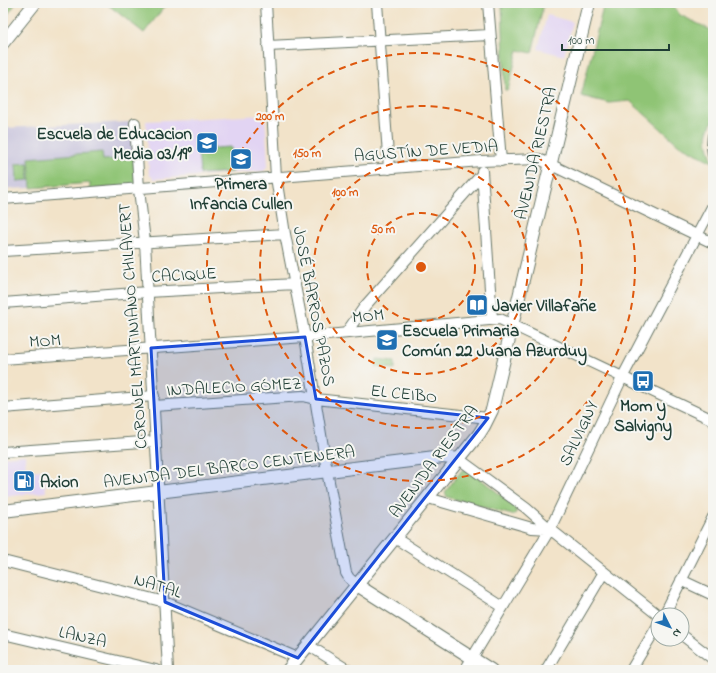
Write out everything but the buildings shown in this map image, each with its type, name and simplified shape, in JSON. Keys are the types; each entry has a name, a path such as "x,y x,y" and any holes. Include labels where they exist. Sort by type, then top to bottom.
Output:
{"main road":[{"path":"3,31 25,3"},
{"path":"3,44 35,3"},
{"name":"AVENIDA RIESTRA","path":"288,670 428,498 484,426 492,410 588,3"},
{"name":"AVENIDA DEL BARCO CENTENERA","path":"3,511 443,457 458,459"},
{"path":"357,585 491,670"}],"street":[{"name":"JOSÉ BARROS PAZOS","path":"266,3 276,177 346,573 357,585"},
{"path":"377,3 389,169"},
{"path":"488,3 502,161"},
{"path":"268,46 490,35"},
{"name":"CORONEL MARTINIANO CHILAVERT","path":"135,123 145,242 168,670"},
{"path":"713,136 713,154"},
{"name":"AGUSTÍN DE VEDIA","path":"3,199 481,161 539,159 713,243"},
{"path":"481,161 492,319"},
{"path":"346,333 365,306 482,174"},
{"name":"SALVIGNY","path":"465,670 550,530 622,378 713,205"},
{"path":"3,251 285,234"},
{"name":"CACIQUE","path":"3,303 148,292 295,284"},
{"name":"MOM","path":"3,359 305,337 500,319 713,420"},
{"name":"INDALECIO GÓMEZ","path":"3,408 303,396 316,399"},
{"name":"EL CEIBO","path":"316,399 488,418"},
{"path":"3,452 156,440"},
{"path":"458,459 526,508 550,530 650,609"},
{"path":"428,498 532,528 550,530"},
{"path":"668,607 713,517"},
{"path":"395,538 503,607"},
{"name":"NATAL","path":"3,561 165,602 298,658"},
{"path":"546,670 604,572"},
{"path":"681,580 713,595"},
{"name":"LANZA","path":"3,634 156,670"},
{"path":"631,670 650,638"},
{"path":"690,641 713,659"},
{"path":"308,645 348,670"}],"highlighted area":[{"path":"305,337 316,399 488,418 298,658 165,602 151,348"}],"shaded area":[{"path":"547,15 573,22 564,56 538,49"},
{"name":"Escuela de Educacion Media 03/19°","path":"265,115 268,165 264,171 154,179 149,174 146,121"},
{"path":"129,122 135,158 102,160 102,152 29,158 31,188 3,189 3,128"},
{"name":"Axion","path":"25,455 26,471 44,470 46,492 3,497 3,457"}],"green space":[{"path":"3,3 16,3 3,21"},
{"path":"160,3 165,6 144,33 107,4"},
{"path":"502,3 544,3 532,53 518,50 508,90 505,90"},
{"path":"604,3 672,3 680,15 713,31 713,121 708,131 707,141 713,162 679,145 630,101 609,103 581,96"},
{"path":"231,147 233,172 200,174 198,149"},
{"path":"102,152 103,160 135,158 137,186 90,189 90,183 31,188 29,158"},
{"path":"28,163 29,180 17,181 16,164"},
{"path":"377,359 395,361 395,369 376,367"},
{"path":"462,470 469,470 516,507 516,513 512,515 447,497 445,492"}],"place":[{"name":"Escuela de Educacion Media 03/19°","path":"207,143"},
{"name":"Primera Infancia Cullen","path":"241,159"},
{"name":"Javier Villafañe","path":"477,305"},
{"name":"Escuela Primaria Común 22 Juana Azurduy","path":"387,340"},
{"name":"Mom y Salvigny","path":"643,381"},
{"name":"Axion","path":"24,481"}]}
